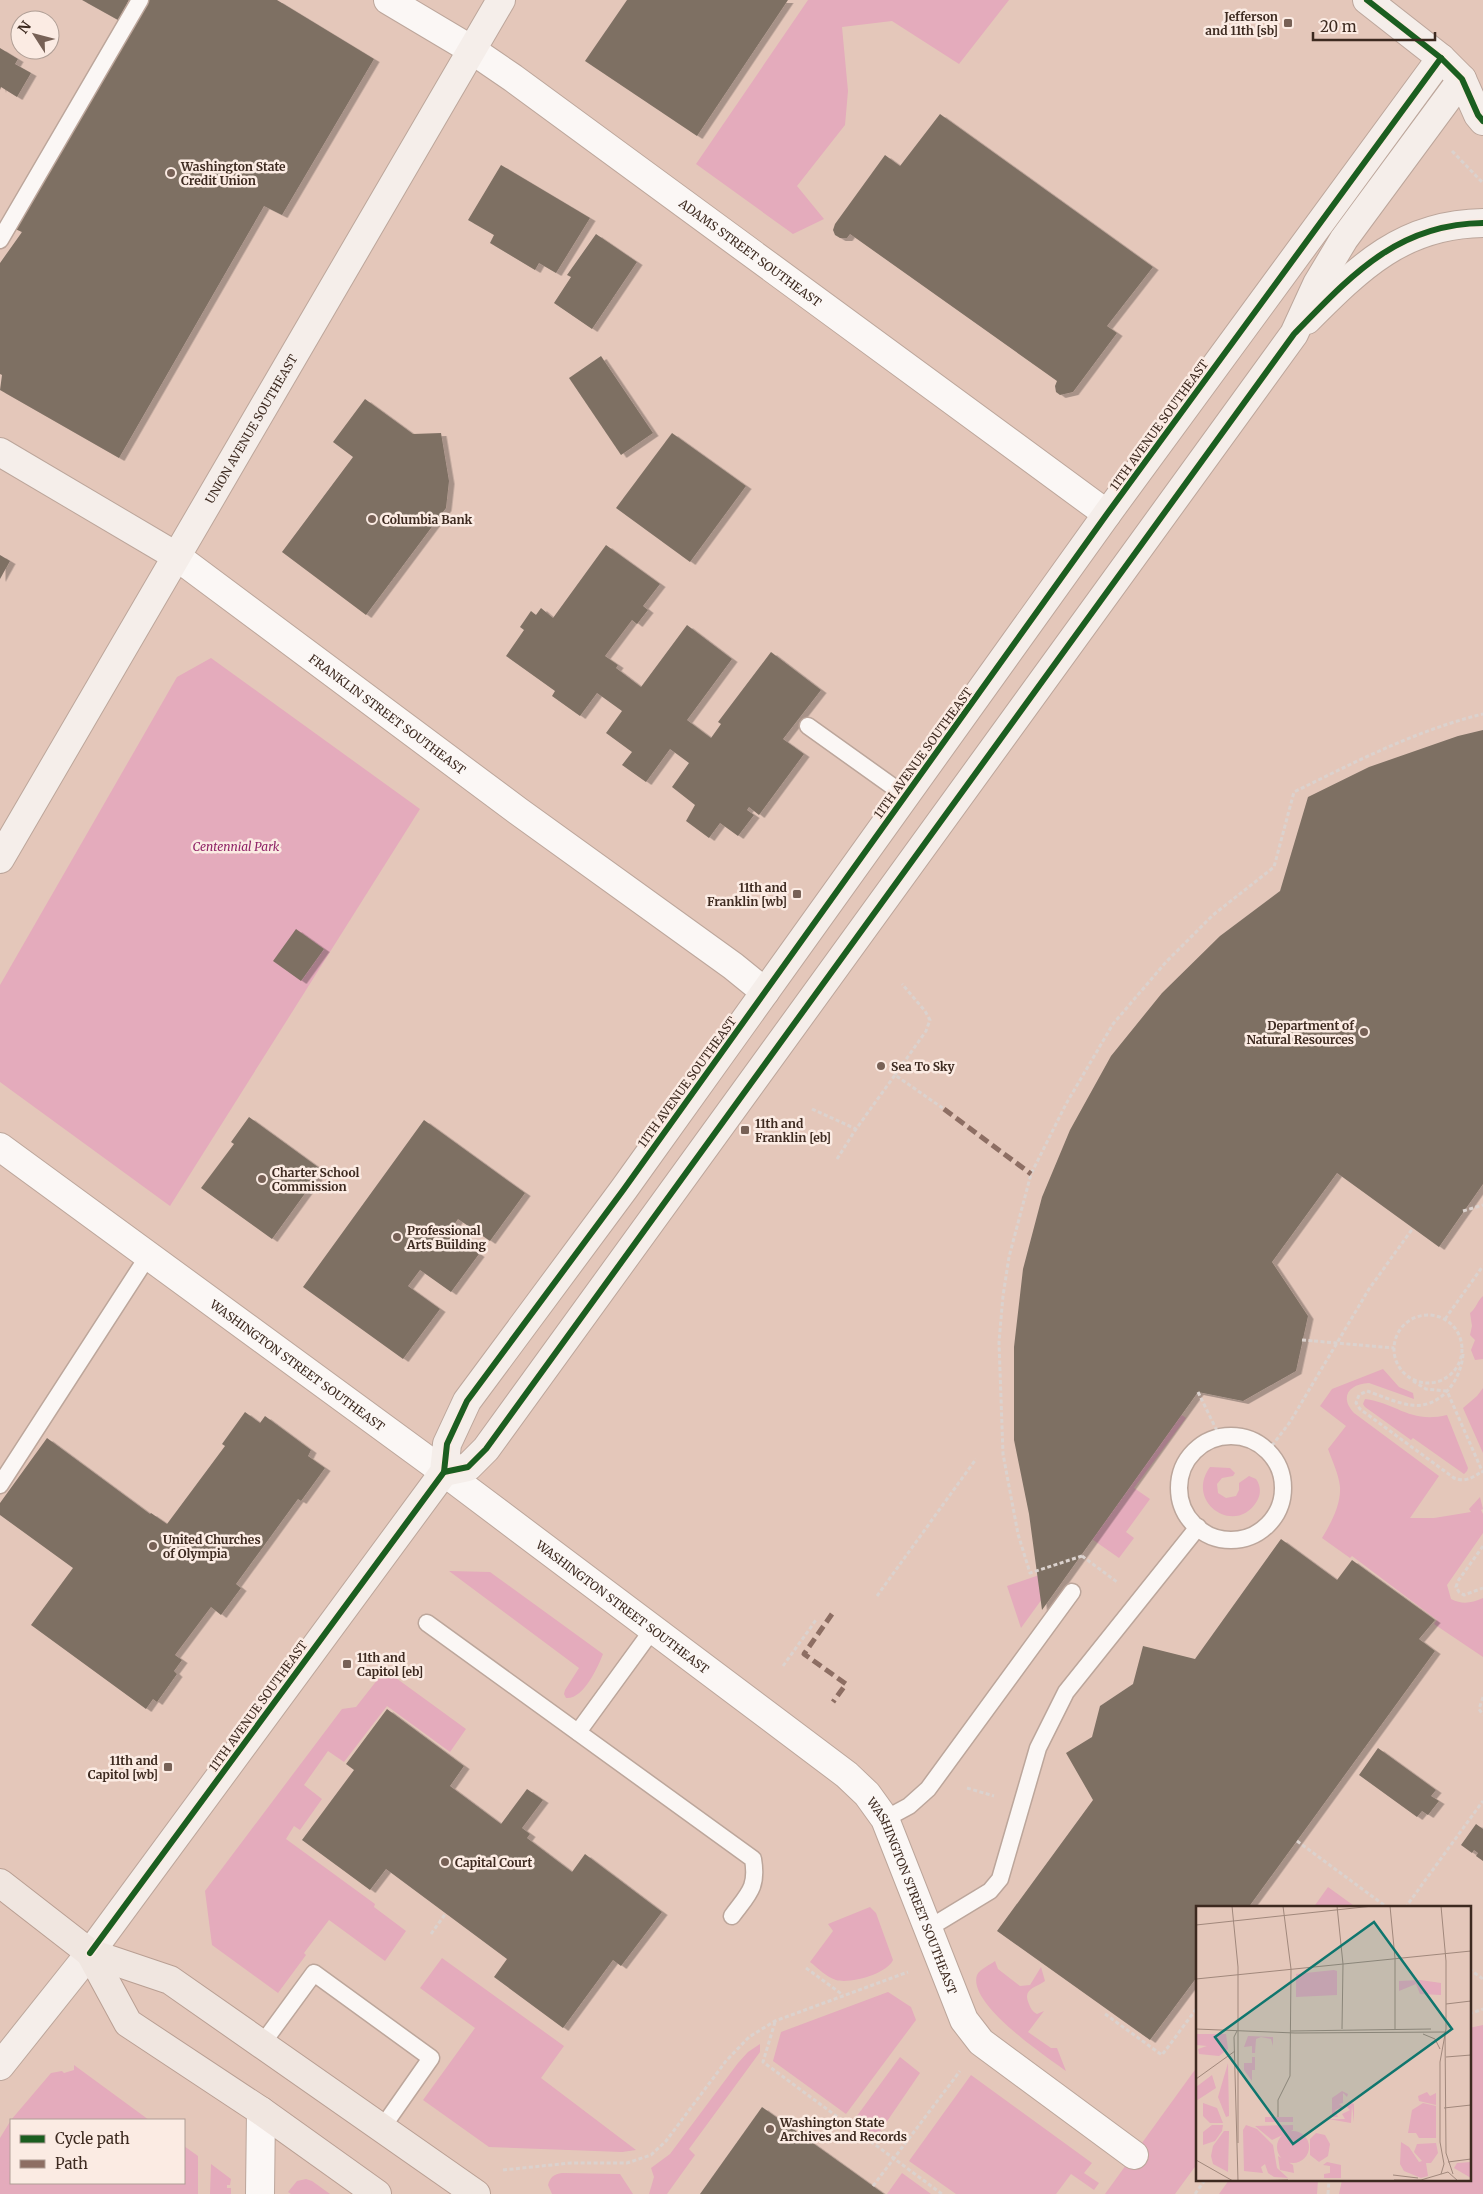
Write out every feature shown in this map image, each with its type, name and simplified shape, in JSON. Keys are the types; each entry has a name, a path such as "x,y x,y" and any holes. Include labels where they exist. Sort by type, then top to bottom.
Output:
{"main road":[{"path":"0,1883 90,1953 170,1980 476,2194"},
{"path":"90,1953 128,2023 261,2111 377,2194"}],"street":[{"name":"ADAMS STREET SOUTHEAST","path":"388,0 472,50 512,78 1107,514"},
{"name":"UNION AVENUE SOUTHEAST","path":"0,860 501,0"},
{"path":"1368,0 1440,58 1473,80 1478,115 1483,121"},
{"name":"11TH AVENUE SOUTHEAST","path":"0,2066 90,1953 444,1472 447,1444 467,1401 624,1188 1107,514 1440,58"},
{"path":"1294,334 1317,284 1344,239 1473,80"},
{"path":"444,1472 468,1467 486,1449 1294,334 1353,275 1384,252 1420,234 1461,223 1483,223"},
{"name":"FRANKLIN STREET SOUTHEAST","path":"0,452 176,556 518,812 733,966 765,992"},
{"name":"WASHINGTON STREET SOUTHEAST","path":"0,1147 444,1472 847,1775 868,1794 885,1819 964,2020 981,2042 1134,2154"},
{"path":"260,2194 261,2111"}],"lane":[{"path":"0,240 140,0"},
{"path":"808,726 906,796"},
{"path":"0,1486 148,1256"},
{"path":"1220,1437 1243,1437 1259,1444 1268,1452 1280,1470 1283,1486 1281,1504 1273,1518 1261,1530 1245,1537 1229,1540 1212,1536 1198,1527 1186,1514 1180,1498 1179,1481 1184,1464 1195,1451 1209,1440 1220,1437"},
{"path":"929,1928 990,1891 1000,1879 1006,1864 1038,1748 1066,1692 1198,1527"},
{"path":"885,1819 909,1806 928,1789 1072,1592"},
{"path":"427,1622 753,1859 756,1876 754,1884 732,1916"},
{"path":"578,1732 653,1629"},
{"path":"262,2044 314,1973 431,2058 382,2128"}],"path":[{"path":"1448,148 1483,183"},
{"path":"1140,1599 1082,1556 1030,1573 1018,1534 1003,1454 999,1342 1009,1257 1031,1174 1066,1104 1113,1024 1166,962 1213,916 1274,867 1294,792 1363,758 1448,722 1483,714"},
{"path":"837,1159 844,1145 926,1031 930,1020 902,984"},
{"path":"895,1075 944,1109"},
{"path":"812,1110 856,1129"},
{"path":"1464,1212 1483,1205"},
{"path":"1268,1452 1290,1422 1369,1288 1412,1228"},
{"path":"1444,1319 1483,1266"},
{"path":"1447,1391 1426,1389 1409,1378 1395,1360 1394,1348 1396,1337 1401,1327 1410,1320 1420,1316 1432,1315 1444,1319 1452,1323 1458,1332 1463,1354 1462,1367 1457,1379 1447,1391 1434,1402 1422,1405 1410,1405 1367,1391 1359,1395 1356,1403 1360,1409 1454,1478 1461,1481 1470,1480 1483,1472 1447,1391"},
{"path":"1302,1340 1394,1348"},
{"path":"1409,1378 1419,1383 1431,1384 1442,1380 1452,1374 1459,1366 1463,1354"},
{"path":"1198,1392 1220,1437"},
{"path":"877,1596 976,1459"},
{"path":"1483,1546 1456,1587 1464,1595 1483,1588"},
{"path":"783,1666 816,1620"},
{"path":"1483,1697 1479,1709 1483,1715"},
{"path":"962,1787 995,1796"},
{"path":"1406,1906 1483,1801"},
{"path":"1297,1841 1385,1906"},
{"path":"431,1934 446,1914"},
{"path":"806,1968 844,1996"},
{"path":"1470,1970 1483,1979"},
{"path":"500,2170 571,2163 627,2163 651,2154 666,2141 736,2048 775,2021 909,1972"},
{"path":"1106,2014 1162,2055 1196,2009"},
{"path":"1470,2014 1483,2009"},
{"path":"775,2021 763,2062 942,2194"},
{"path":"873,2186 981,2042"},
{"path":"1195,2194 1203,2182"}],"green space":[{"path":"808,0 1009,0 959,64 892,21 842,27 848,91 845,125 797,186 824,219 793,234 696,164"},
{"name":"Centennial Park","path":"211,658 420,809 170,1206 0,1082 0,985 177,677"},
{"path":"1483,1296 1483,1359 1475,1360 1471,1350 1475,1340 1470,1335 1472,1326 1470,1313"},
{"path":"1383,1369 1399,1387 1413,1393 1414,1399 1369,1383 1356,1386 1348,1392 1347,1402 1354,1413 1439,1476 1410,1518 1434,1518 1471,1512 1469,1509 1480,1497 1483,1509 1481,1510 1483,1514 1483,1533 1447,1585 1451,1599 1455,1601 1467,1603 1483,1598 1483,1657 1434,1624 1437,1620 1352,1556 1350,1558 1322,1538 1335,1514 1340,1494 1338,1478 1328,1449 1346,1426 1320,1406 1332,1389"},
{"path":"1483,1388 1483,1453 1463,1408"},
{"path":"1365,1399 1423,1417 1447,1415 1468,1468 1467,1471 1464,1474 1413,1438 1411,1440 1365,1407 1363,1404"},
{"path":"1179,1413 1186,1418 1134,1488 1150,1499 1126,1532 1134,1538 1119,1558 1089,1537"},
{"path":"1210,1467 1230,1468 1235,1473 1233,1476 1222,1478 1217,1484 1218,1493 1226,1498 1236,1496 1239,1490 1239,1483 1249,1476 1256,1479 1260,1487 1259,1496 1248,1511 1237,1516 1226,1516 1216,1511 1208,1503 1203,1493 1204,1480"},
{"path":"449,1571 490,1572 603,1654 589,1682 578,1694 566,1698 565,1690 579,1668"},
{"path":"1048,1572 1058,1577 1021,1628 1007,1586"},
{"path":"385,1670 466,1729 450,1752 387,1706 344,1762 328,1751 304,1785 322,1799 300,1830 294,1826 286,1839 375,1904 374,1907 406,1931 385,1961 329,1920 304,1953 306,1955 278,1993 212,1945 205,1891 342,1709 356,1707"},
{"path":"1328,1887 1354,1906 1314,1906"},
{"path":"870,1907 876,1913 893,1960 884,1970 868,1977 842,1981 829,1977 810,1962 833,1931 828,1924"},
{"path":"442,1958 564,2046 541,2078 636,2150 622,2152 489,2147 423,2100 475,2028 420,1988"},
{"path":"995,1961 998,1969 1020,1986 1030,1985 1041,1967 1045,1981 1028,1992 1027,1999 1035,2013 1044,2011 1028,2032 1051,2048 1057,2048 1066,2071 1011,2029 984,2000 977,1987 977,1975"},
{"path":"888,1992 911,2007 916,2020 846,2114 773,2061 781,2032"},
{"path":"1483,2025 1483,2194 1339,2194 1342,2182 1470,2182 1470,2028"},
{"path":"760,2044 760,2052 689,2149 695,2155 667,2194 649,2194 654,2177 651,2168 670,2154 738,2063 748,2052"},
{"path":"900,2057 920,2073 877,2136 854,2120"},
{"path":"74,2065 148,2119 12,2119 51,2073 62,2071 64,2073 74,2070"},
{"path":"1196,2068 1196,2165 1175,2194 1105,2194"},
{"path":"971,2075 1092,2163 1084,2173 1099,2183 1094,2190 1071,2174 1056,2194 956,2194 909,2161"},
{"path":"10,2122 10,2184 185,2184 185,2147 198,2156 198,2194 0,2194 0,2138"},
{"path":"211,2164 231,2179 230,2185 227,2185 227,2188 231,2188 231,2194 210,2194"},
{"path":"562,2173 620,2174 633,2194 552,2194 548,2185 550,2180 555,2175"},
{"path":"902,2173 931,2194 887,2194"},
{"path":"306,2179 330,2194 291,2194 288,2192 297,2181"},
{"path":"1228,2182 1318,2182 1317,2194 1219,2194"}],"building":[{"path":"82,0 129,0 118,20"},
{"path":"145,0 277,0 374,59 282,215 264,206 119,458 0,390 2,375 0,374 0,263 22,232 15,229"},
{"path":"627,0 788,0 697,136 585,61"},
{"path":"0,48 10,54 10,60 17,60 15,64 31,73 17,97 1,87 0,90"},
{"path":"940,114 1153,267 1107,326 1117,333 1073,392 1060,395 1056,392 1055,386 1057,381 850,234 847,238 840,238 835,235 833,230 835,224 885,155 900,166"},
{"path":"501,165 590,218 556,273 539,263 535,270 490,243 494,235 468,220"},
{"path":"596,234 637,262 592,329 554,303 571,277 567,275"},
{"path":"601,356 653,433 621,455 569,378"},
{"path":"365,399 413,434 441,433 449,481 446,508 366,615 282,552 353,457 333,442"},
{"path":"672,433 746,486 690,562 616,508"},
{"path":"606,545 660,584 643,606 648,610 637,624 632,620 605,656 618,665 616,668 641,687 687,625 732,659 687,720 711,738 721,724 718,722 771,652 821,690 783,739 804,754 759,815 749,807 747,810 754,815 738,836 720,823 709,838 686,821 695,805 672,787 689,763 670,749 646,782 622,765 632,752 606,733 622,711 597,693 580,716 552,696 555,691 506,656 524,630 520,627 531,611 536,615 541,608 553,618"},
{"path":"0,555 10,561 0,579"},
{"path":"1483,730 1483,1184 1439,1247 1337,1173 1272,1262 1308,1316 1296,1371 1243,1401 1198,1392 1042,1610 1029,1514 1014,1440 1014,1347 1023,1269 1042,1197 1070,1130 1111,1056 1162,993 1220,936 1280,891 1308,797 1369,767 1458,736"},
{"path":"296,929 324,949 301,981 273,961"},
{"name":"Charter School Commission","path":"249,1117 322,1170 272,1239 201,1188 234,1144 231,1142"},
{"name":"Professional Arts Building","path":"424,1120 525,1193 490,1241 458,1219 449,1232 479,1254 451,1292 420,1270 408,1286 440,1309 403,1359 303,1287"},
{"name":"United Churches of Olympia","path":"245,1412 260,1423 265,1416 311,1450 308,1456 325,1468 301,1501 298,1499 236,1584 241,1588 221,1615 211,1607 175,1655 182,1660 174,1671 177,1674 157,1702 153,1699 146,1709 31,1625 73,1568 0,1515 0,1503 47,1438 150,1514 167,1524 225,1446 222,1444"},
{"path":"1281,1539 1337,1580 1352,1560 1435,1620 1419,1639 1435,1651 1249,1906 1196,1906 1196,1978 1150,2040 997,1931 1093,1800 1066,1753 1092,1737 1100,1706 1133,1684 1143,1646 1195,1659"},
{"name":"Capital Court","path":"387,1709 464,1766 450,1786 501,1824 527,1789 543,1800 522,1828 530,1834 527,1838 572,1872 585,1854 662,1912 621,1966 613,1960 563,2028 494,1977 507,1959 386,1869 370,1890 302,1840 354,1770 346,1764"},
{"path":"1378,1748 1436,1790 1431,1796 1439,1801 1428,1815 1422,1811 1417,1817 1359,1775"},
{"path":"1476,1824 1483,1829 1483,1861 1476,1856 1478,1853 1474,1850 1472,1853 1461,1845"},
{"name":"Washington State Archives and Records","path":"762,2107 824,2151 884,2194 700,2194"}],"marked path":[{"path":"944,1109 1031,1174"},
{"path":"832,1614 804,1654 846,1684 833,1702"}],"cycle path":[{"path":"1367,0 1441,58 1462,79 1478,115 1483,121"},
{"path":"90,1953 444,1472 447,1444 467,1401 624,1189 1107,514 1441,58"},
{"path":"444,1472 468,1467 486,1449 1294,334 1355,274 1400,244 1425,233 1452,226 1483,223"}],"place":[{"name":"Jefferson and 11th [sb]","path":"1288,23"},
{"name":"Washington State Credit Union","path":"171,173"},
{"name":"Columbia Bank","path":"372,519"},
{"name":"11th and Franklin [wb]","path":"797,894"},
{"name":"Department of Natural Resources","path":"1364,1032"},
{"name":"Sea To Sky","path":"881,1066"},
{"name":"11th and Franklin [eb]","path":"745,1130"},
{"name":"Charter School Commission","path":"262,1179"},
{"name":"Professional Arts Building","path":"397,1237"},
{"name":"United Churches of Olympia","path":"153,1546"},
{"name":"11th and Capitol [eb]","path":"347,1664"},
{"name":"11th and Capitol [wb]","path":"168,1767"},
{"name":"Capital Court","path":"445,1862"},
{"name":"Washington State Archives and Records","path":"770,2129"}]}
